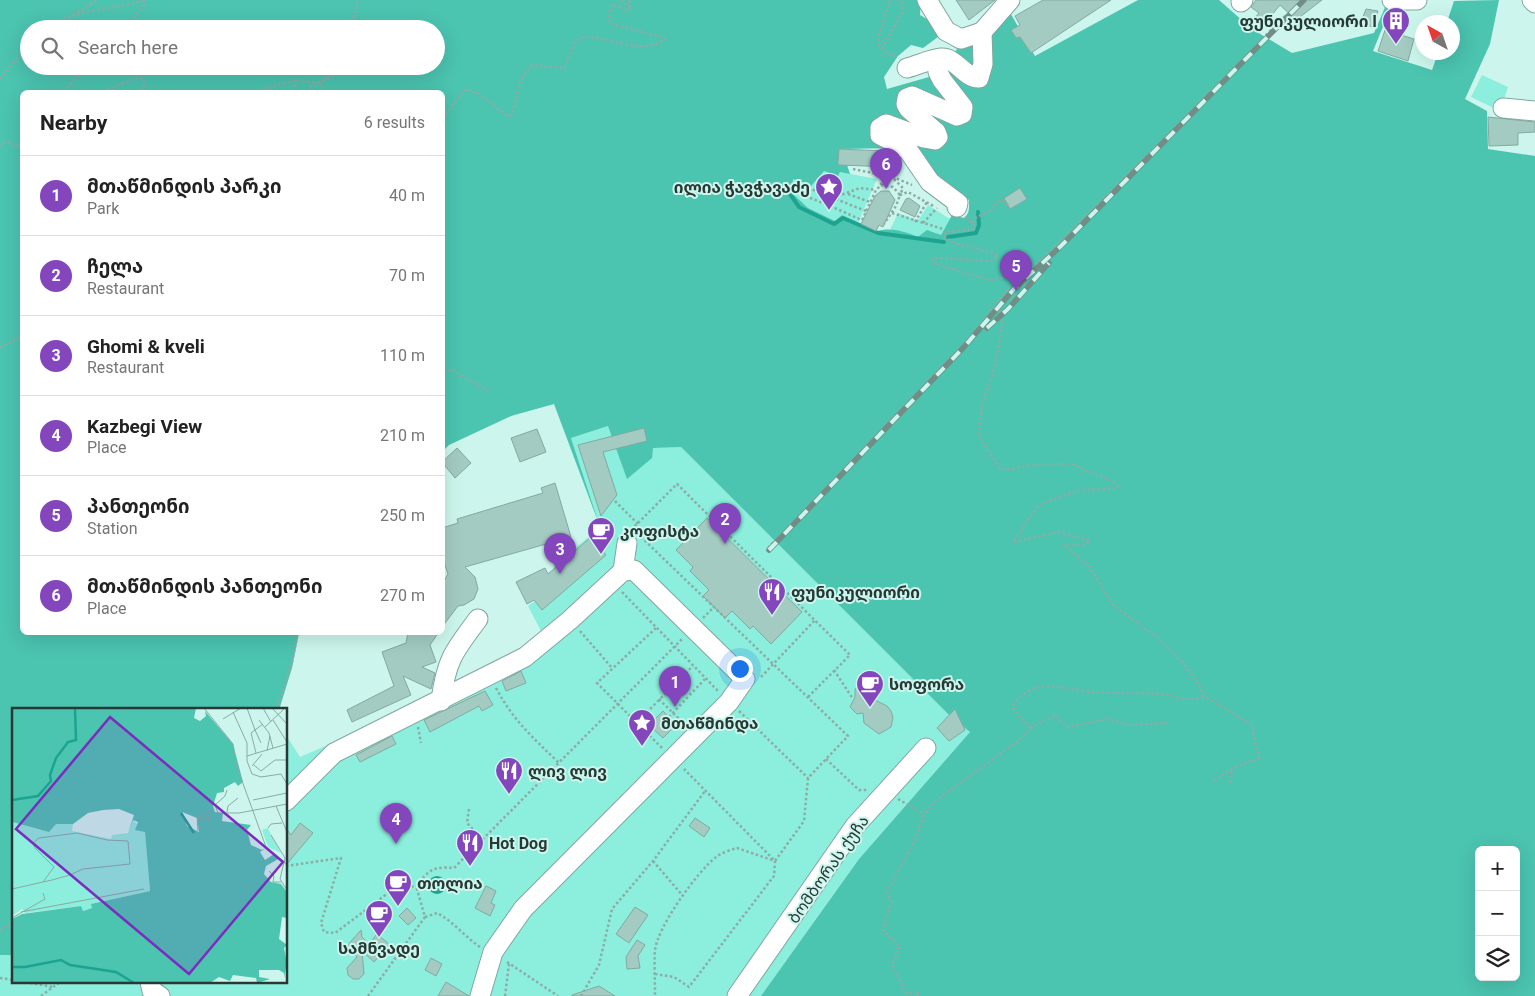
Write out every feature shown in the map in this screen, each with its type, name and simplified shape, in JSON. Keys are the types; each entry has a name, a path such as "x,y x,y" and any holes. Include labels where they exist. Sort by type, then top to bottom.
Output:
{"street":[{"path":"927,0 946,31 961,39 982,32 1010,0"},
{"path":"1392,0 1417,0"},
{"path":"1532,0 1535,3"},
{"path":"907,68 942,58 951,62 972,78 979,78 982,64 982,32"},
{"path":"937,60 938,72 963,107 962,114 957,116 912,96 907,98 906,104 909,109 936,132 938,136 935,140 924,138 886,124 880,128 880,135 908,150 930,182 954,198 958,203 956,215"},
{"path":"1503,108 1535,111"},
{"path":"288,799 334,753 441,701 525,657 570,620 617,576 633,539"},
{"path":"480,996 493,952 523,909 695,734 729,702 745,679 634,570 617,576"},
{"path":"441,701 444,679 451,655 478,619"},
{"name":"ბომბორას ქუჩა","path":"737,996 855,826 926,748"},
{"path":"150,984 152,991 160,996"}],"path":[{"path":"64,20 97,0"},
{"path":"72,16 123,7 145,0 144,6 131,20"},
{"path":"351,20 358,7 358,0"},
{"path":"621,0 631,8"},
{"path":"629,0 631,8"},
{"path":"882,50 879,35 890,0"},
{"path":"882,50 902,12 903,4 898,0"},
{"path":"445,114 466,88 479,94 510,116 513,112 515,96 522,75 532,65 564,68 575,42 586,37 636,46 661,42 665,38 612,24 608,20 613,4 626,11 631,8"},
{"path":"768,548 969,338 1015,283 1060,242 1287,14"},
{"path":"882,50 898,57 907,68"},
{"path":"0,79 20,55"},
{"path":"65,90 79,75"},
{"path":"261,90 296,80 321,82 329,78 328,75"},
{"path":"309,87 333,75"},
{"path":"108,90 133,79 144,78 144,87 141,90"},
{"path":"294,90 296,80"},
{"path":"321,82 322,90"},
{"path":"0,148 5,142 10,142 15,147 20,144"},
{"path":"853,169 894,177 908,181 914,186"},
{"path":"865,214 834,198 798,184 798,193 862,220 865,214 870,202 876,190 881,185 881,178 894,177"},
{"path":"884,224 892,213 903,188 894,177"},
{"path":"881,185 893,187 900,195"},
{"path":"830,206 834,198 860,188 876,190"},
{"path":"900,195 908,192 937,208 973,224"},
{"path":"846,193 870,202"},
{"path":"914,200 916,196"},
{"path":"1008,204 1001,199 990,211 975,218 974,229 946,232 943,236 960,246 990,251 998,256 992,261 977,262 933,258 932,263 990,280 1012,276 1016,280"},
{"path":"916,222 927,202"},
{"path":"923,224 937,208"},
{"path":"892,213 943,229"},
{"path":"956,215 956,230"},
{"path":"1001,312 998,309 1016,291"},
{"path":"1002,320 996,363 982,406 979,431 980,438 1000,468 1006,470 1030,465 1071,464 1114,482 1118,486 1113,489 1080,490 1045,502 1036,507 1013,542 1058,532 1090,541 1084,545 1063,544 1088,565 1114,606 1158,638 1182,662 1198,683 1204,696 1252,725 1260,761 1246,762 1232,768 1214,781"},
{"path":"0,347 20,336"},
{"path":"445,370 450,370 490,391"},
{"path":"655,974 674,977 689,987 774,876 775,861 804,821 808,778 848,736 807,698 713,608 633,539 629,533 677,484 850,654 807,698"},
{"path":"615,501 638,524"},
{"path":"617,576 656,628 808,778"},
{"path":"769,667 815,620"},
{"path":"656,628 597,682 775,861"},
{"path":"583,634 612,668"},
{"path":"278,708 292,662 297,635"},
{"path":"288,866 341,858 320,923 324,932 335,932 392,890 416,886 427,873 438,866 454,868 680,641"},
{"path":"636,723 693,666"},
{"path":"834,670 853,699"},
{"path":"489,676 508,712 559,763"},
{"path":"669,717 705,678"},
{"path":"1030,727 1015,712 1013,707 1017,700 1032,688 1156,694 1190,699 1199,699 1204,696"},
{"path":"659,699 695,734"},
{"path":"918,996 918,992 907,994 892,965 900,946 883,930 891,901 887,892 916,838 924,814 937,800 1019,740 1030,727 1055,715 1067,727 1107,719 1129,725 1167,723"},
{"path":"826,759 859,790"},
{"path":"1230,782 1232,768"},
{"path":"581,996 599,965 612,909 653,861 705,791"},
{"path":"902,801 924,814"},
{"path":"469,809 470,815 467,823 482,840"},
{"path":"655,996 656,948 665,926 696,877 717,856 737,848 775,861"},
{"path":"653,861 683,896"},
{"path":"416,886 425,917"},
{"path":"368,996 425,917 437,913 446,918 466,938 483,949"},
{"path":"0,930 12,923"},
{"path":"504,996 509,964 558,996"},
{"path":"36,984 53,987"},
{"path":"41,996 57,984"}],"shaded area":[{"path":"0,0 921,0 920,15 961,39 1008,9 1035,56 1138,0 1219,0 1252,29 1292,53 1374,33 1386,5 1393,2 1373,51 1432,70 1436,60 1460,60 1460,15 1449,15 1454,1 1499,0 1490,44 1465,99 1487,111 1488,149 1535,156 1535,996 761,996 859,859 970,732 950,716 681,447 653,448 652,458 627,479 608,426 571,438 600,527 554,404 511,416 449,445 445,449 445,90 20,90 20,635 299,635 292,668 280,708 12,708 12,955 0,955","holes":["938,37 957,49 953,56 929,69 929,77 887,89 884,77 898,56 911,45 923,48","895,148 935,179 969,200 969,210 964,218 952,215 941,235 927,230 918,237 897,230 876,231 842,215 835,221 808,208 792,193 793,179 811,186 824,171 829,173 829,176 837,178 840,172 850,174 847,165 838,164 839,149"]},
{"path":"1482,75 1508,87 1502,106 1496,109 1471,97"},
{"path":"824,171 837,178 840,172 877,179 858,223 842,215 835,221 808,208 792,193 793,178 813,181"},
{"path":"928,205 950,219 941,235 918,237 890,230 898,213 918,221"},
{"path":"608,426 652,448 681,447 950,716 970,732 859,859 761,996 0,996 0,955 12,955 12,984 288,984 288,738 300,757 360,731 511,655 542,633 528,606 550,591 554,566 600,527 571,438"},
{"path":"433,876 441,876 446,881 444,892 433,894 428,889 428,881"}],"building":[{"path":"956,0 995,0 969,20"},
{"path":"1043,0 1111,0 1031,53 1020,37 1016,38 1011,30 1020,25 1015,16"},
{"path":"1256,0 1322,0 1296,20 1280,5 1262,27 1253,20 1259,13 1251,7"},
{"path":"1366,9 1378,11 1372,27 1361,22"},
{"name":"ფუნიკულიორი I","path":"1385,30 1414,39 1408,61 1378,51"},
{"path":"1488,117 1535,122 1535,132 1518,133 1518,145 1489,146"},
{"path":"839,149 886,151 895,156 893,167 838,165"},
{"path":"1020,188 1027,199 1010,209 1004,198"},
{"path":"881,191 889,191 895,200 883,227 879,225 876,231 861,224 875,196"},
{"path":"909,198 920,206 915,217 900,210 906,199"},
{"path":"644,428 647,441 603,452 617,495 601,516 578,445"},
{"path":"537,429 546,452 520,462 511,438"},
{"path":"457,448 471,463 455,478 445,466 445,459"},
{"path":"555,483 571,537 465,567 475,577 478,589 474,599 458,606 445,623 445,579 448,574 445,565 445,527 458,523 457,519 543,493 541,488"},
{"path":"707,518 802,612 771,644 753,626 750,629 732,611 725,618 703,596 709,590 690,571 693,567 676,550"},
{"path":"591,537 606,555 542,610 534,600 527,604 516,582 545,568 548,574"},
{"path":"407,635 437,635 430,645 436,662 422,667 435,673 431,689 403,676 411,695 352,722 347,710 394,686 382,652 406,643"},
{"path":"521,671 526,683 506,691 502,681"},
{"name":"სოფორა","path":"862,684 873,690 875,700 887,706 891,711 893,718 891,727 879,734 864,723 863,713 857,714 850,707 855,697 855,689"},
{"path":"485,691 493,705 482,711 479,706 430,732 424,720"},
{"path":"955,709 965,730 949,741 937,728"},
{"path":"663,711 676,725 663,738 649,725"},
{"path":"392,736 396,744 360,762 356,755"},
{"path":"695,818 710,828 704,837 689,826"},
{"path":"300,823 313,833 288,863 288,831 291,835"},
{"path":"486,886 496,891 491,903 495,905 490,916 475,908"},
{"path":"635,907 648,915 629,943 616,934"},
{"path":"407,908 416,918 408,925 399,916"},
{"path":"361,930 362,937 369,944 377,934 389,944 374,962 362,951 364,974 359,979 353,979 348,975 347,968 357,957 346,947"},
{"path":"637,940 645,945 638,956 640,968 627,969 626,957"},
{"path":"431,958 442,964 436,976 425,970"},
{"path":"446,982 469,996 438,996"},
{"path":"599,986 615,996 572,996 572,995"}],"waterway":[{"path":"790,194 799,207 834,224 843,218 878,233 944,242"},
{"path":"948,237 976,233 979,225 978,212"}],"railway":[{"path":"769,550 964,347 1014,289 1061,246 1304,0"},
{"path":"987,328 1008,309 1049,263"}],"place":[{"name":"ფუნიკულიორი I","path":"1396,45"},
{"name":"მთაწმინდის პანთეონი","path":"886,189"},
{"name":"ილია ჭავჭავაძე","path":"829,211"},
{"name":"პანთეონი","path":"1016,291"},
{"name":"ჩელა","path":"725,544"},
{"name":"კოფისტა","path":"601,555"},
{"name":"Ghomi & kveli","path":"560,574"},
{"name":"ფუნიკულიორი","path":"772,616"},
{"name":"მთაწმინდის პარკი","path":"675,707"},
{"name":"სოფორა","path":"870,708"},
{"name":"მთაწმინდა","path":"642,747"},
{"name":"ლივ ლივ","path":"509,795"},
{"name":"Kazbegi View","path":"396,844"},
{"name":"Hot Dog","path":"470,867"},
{"name":"თოლია","path":"398,907"},
{"name":"სამნვადე","path":"379,938"}]}
